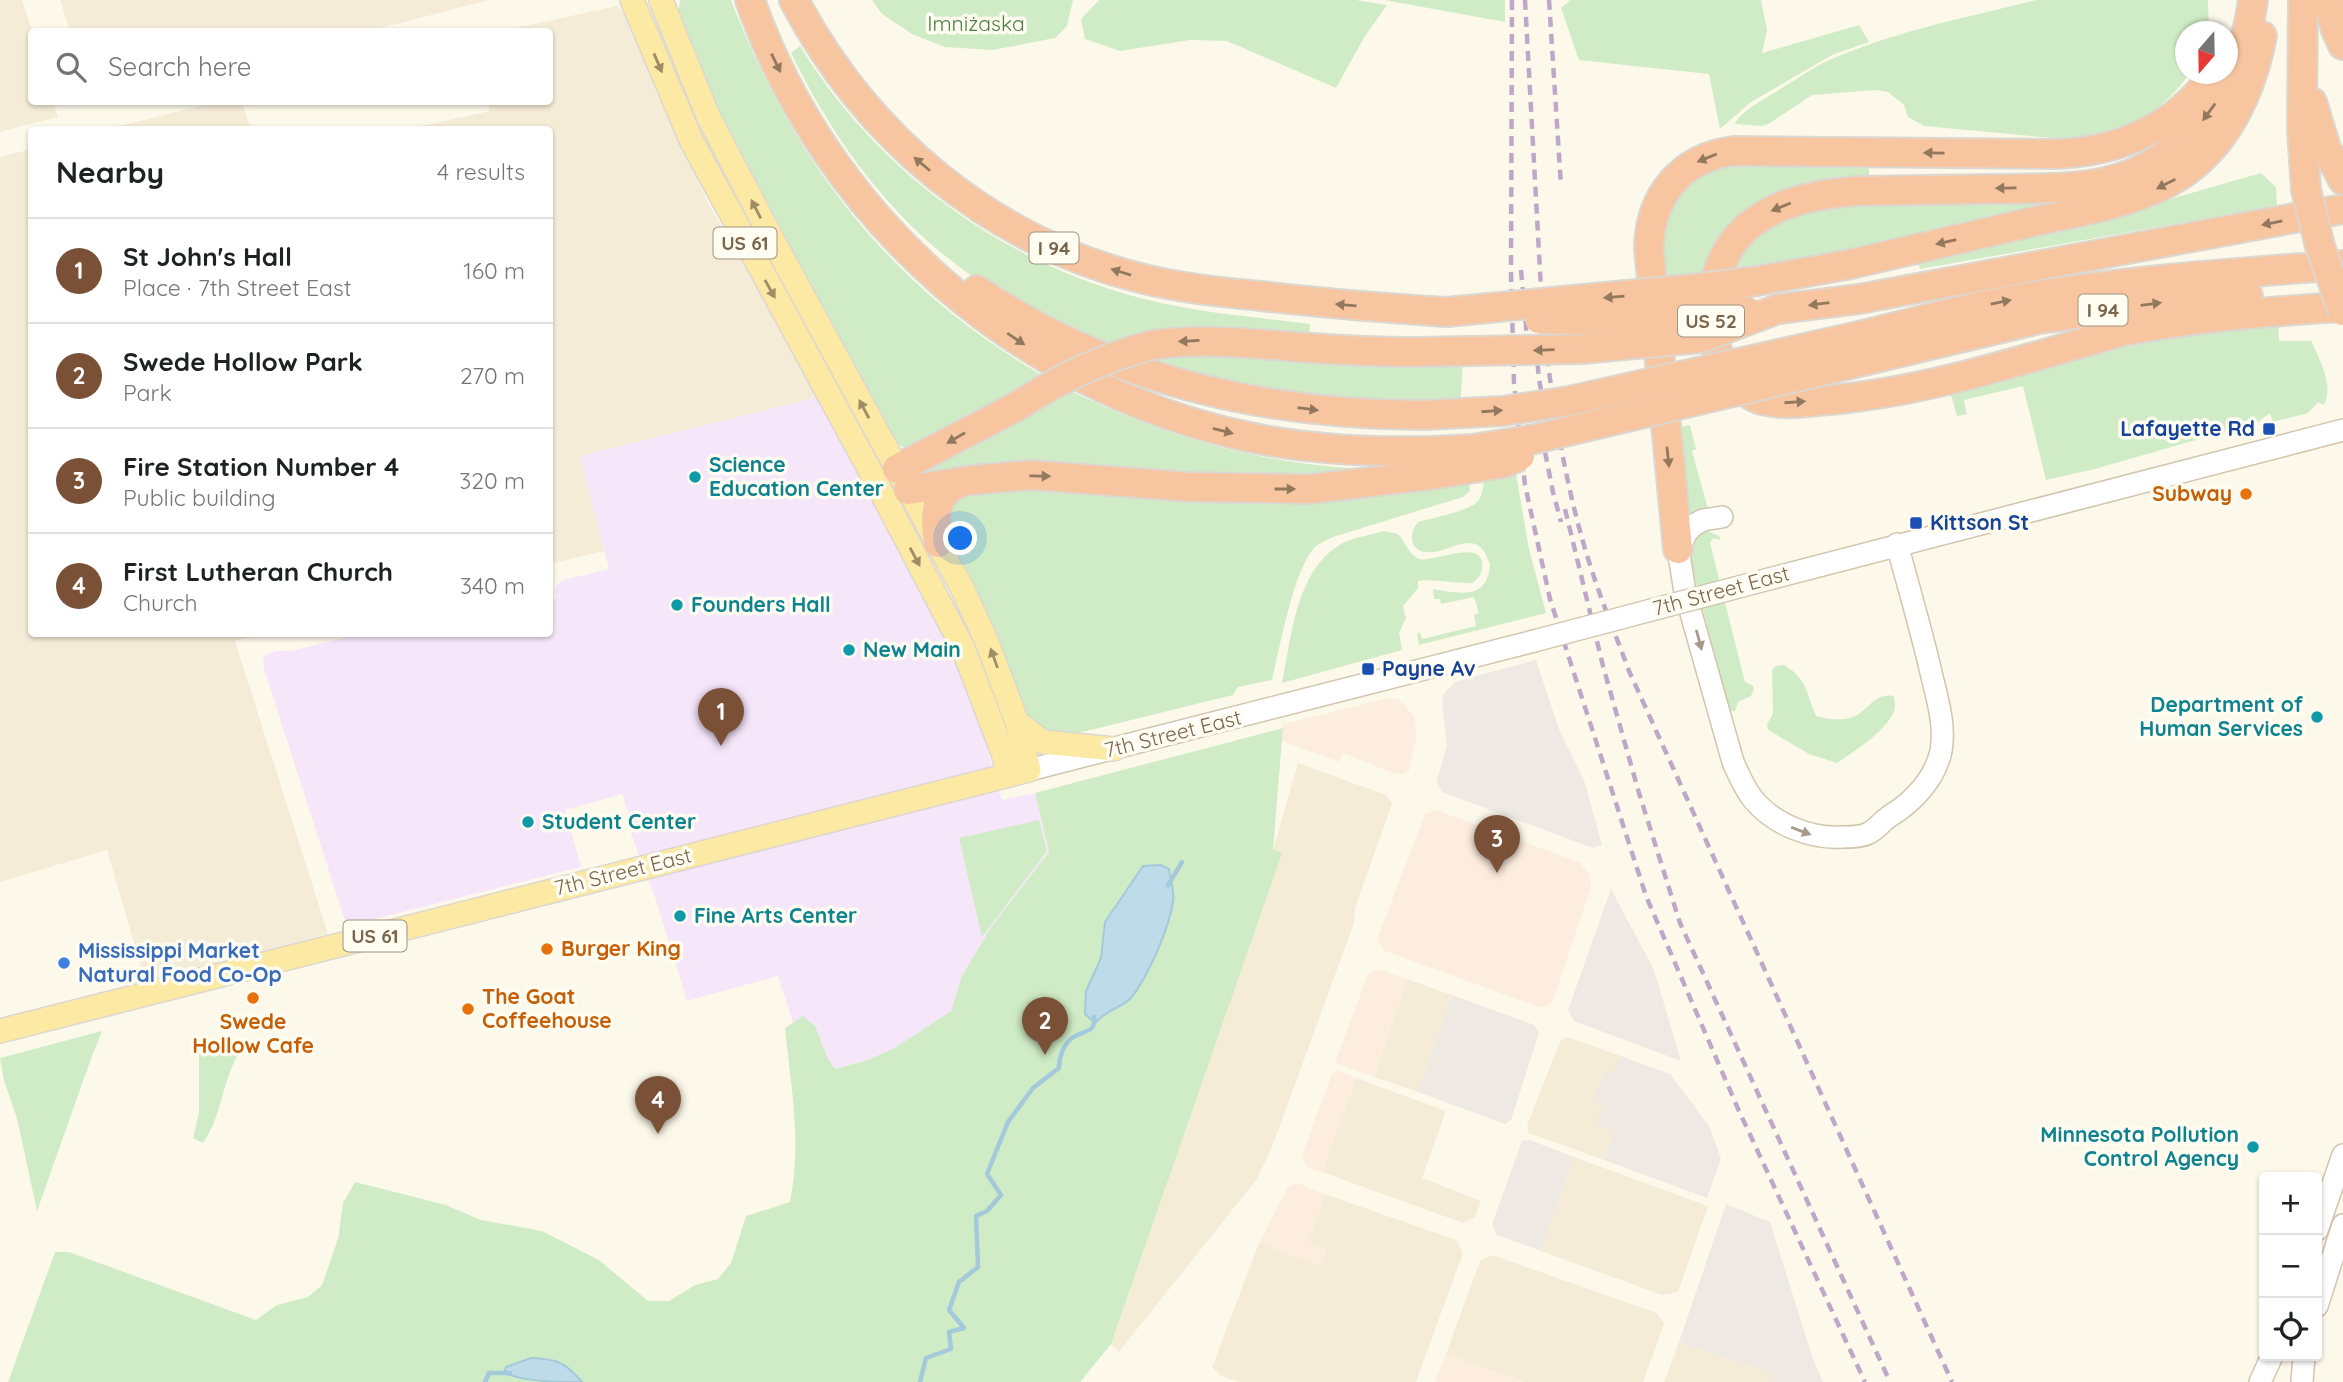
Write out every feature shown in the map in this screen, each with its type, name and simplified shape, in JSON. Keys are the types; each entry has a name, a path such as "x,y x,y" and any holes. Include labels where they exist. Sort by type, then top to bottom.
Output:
{"highway":[{"path":"750,0 774,58 829,156 874,213 919,262 990,321 1057,364 1122,396 1189,421 1277,442 1436,463"},
{"name":"I 94","path":"794,0 834,67 870,113 898,142 957,192 1033,238 1097,265 1166,284 1320,303 1587,320 1778,309 1859,299 2343,209"},
{"path":"1446,313 1757,281 1851,264 2102,206 2154,190 2177,178 2212,149 2227,131 2238,111 2252,74 2243,34 2240,0"},
{"name":"US 52","path":"2253,0 2223,92 2204,120 2174,150 2132,174 2105,182 2056,187 1824,194 1788,204 1753,221 1732,245 1716,281 1711,322 1719,356 1728,373 1746,392 1764,401 1785,403 1847,398 1921,387 2124,331 2153,326 2262,312 2343,309"},
{"path":"2243,34 2266,0"},
{"path":"2303,0 2302,129 2306,190 2340,271 2343,299"},
{"path":"2328,0 2340,37"},
{"path":"2304,62 2323,139 2343,180"},
{"path":"1678,549 1649,248 1656,208 1676,176 1702,159 1733,151 2052,154 2100,150 2144,135 2167,121 2205,84"},
{"path":"874,213 963,280 1004,307 1083,350 1188,386 1264,403 1332,412 1424,415 1503,411 1866,348"},
{"path":"1979,277 2189,261 2340,271"},
{"path":"2340,271 2343,309"},
{"name":"I 94","path":"1436,463 1504,463 1583,429 1866,348 2027,321 2179,300 2340,271"},
{"path":"902,480 1058,380 1091,364 1152,345 1220,341 1333,350 1415,352 1581,349 1700,338 1778,309"},
{"path":"902,480 1056,476 1190,487 1297,489 1436,463"},
{"path":"938,543 937,510 941,497 949,487 972,480"}],"main road":[{"name":"US 61","path":"632,0 691,140 874,478 962,648 1003,753 1019,773"},
{"name":"US 61","path":"661,0 708,116 938,543 987,642 1017,722 1019,773"},
{"name":"7th Street East","path":"0,1031 1140,743 2343,430"},
{"path":"1722,517 1703,520 1694,525 1678,549 1685,592 1733,762 1742,783 1754,800 1769,814 1795,829 1822,836 1854,837 1868,834 1917,795 1931,776 1941,754 1943,732 1920,626 1897,544"},
{"path":"1017,722 1044,741 1114,749"},
{"path":"2322,1216 2343,1155"},
{"path":"2320,1298 2343,1225"},
{"path":"2260,1382 2270,1361"},
{"path":"2302,1382 2304,1361"}],"shaded area":[{"path":"0,0 22,0 31,28 28,28 28,105 54,105 58,117 0,132"},
{"path":"60,0 489,0 381,28 69,28"},
{"path":"617,6 629,18 706,199 819,397 581,456 604,551 553,563 553,126 421,126 490,111 489,105 553,105 553,28 515,28"},
{"path":"205,105 243,105 250,126 119,126"},
{"path":"28,150 28,637 252,637 235,641 328,934 146,984 107,850 0,882 0,157"},
{"path":"819,397 950,644 984,730 1002,800 1035,793 1049,852 991,927 962,976 952,1011 893,1049 835,1069 809,1072 778,976 687,1001 656,900 631,834 632,825 622,794 565,810 581,867 367,921 359,927 346,924 264,669 263,661 266,655 348,637 553,637 553,598 556,598 557,584 609,569 580,456"},
{"path":"1536,660 1559,729 1585,783 1602,845 1593,848 1442,792 1436,782 1447,746 1442,701 1444,693 1457,681"},
{"path":"1384,699 1397,699 1415,718 1416,739 1409,771 1398,775 1343,753 1339,762 1282,741 1283,724"},
{"path":"1298,763 1386,795 1392,804 1355,908 1354,923 1271,1150 1257,1179 1119,1352 1111,1344 1281,853 1273,850"},
{"path":"1436,810 1579,862 1589,874 1591,888 1552,1003 1541,1008 1385,951 1377,940 1425,814"},
{"path":"1611,889 1654,970 1681,1061 1574,1021 1568,1010"},
{"path":"1377,969 1407,979 1374,1077 1335,1063 1368,974"},
{"path":"1407,979 1452,995 1418,1092 1374,1077"},
{"path":"1452,995 1534,1025 1539,1033 1511,1120 1505,1124 1418,1092"},
{"path":"1567,1037 1621,1056 1617,1069 1593,1101 1603,1105 1615,1131 1604,1160 1529,1133 1527,1126 1560,1041"},
{"path":"1621,1056 1670,1074 1709,1126 1721,1159 1707,1198 1604,1160 1615,1131 1596,1124 1603,1105 1593,1101 1604,1073 1616,1069"},
{"path":"1339,1071 1356,1078 1322,1172 1307,1167 1302,1155 1332,1074"},
{"path":"1356,1078 1446,1111 1422,1178 1481,1201 1475,1217 1463,1223 1322,1172"},
{"path":"1530,1140 1574,1157 1541,1251 1497,1235 1492,1224 1522,1141"},
{"path":"1574,1157 1708,1206 1678,1292 1662,1295 1541,1251"},
{"path":"1297,1183 1325,1194 1308,1242 1327,1249 1321,1266 1259,1243 1288,1187"},
{"path":"1325,1194 1456,1240 1463,1253 1416,1382 1239,1382 1221,1376 1212,1367 1259,1243 1321,1266 1308,1242"},
{"path":"1726,1204 1770,1222 1813,1359 1823,1382 1775,1382 1767,1371 1679,1342"},
{"path":"1492,1255 1657,1313 1664,1324 1643,1382 1524,1382 1446,1354 1480,1261"},
{"path":"1679,1342 1767,1371 1775,1382 1664,1382"},
{"path":"1446,1354 1524,1382 1435,1382"}],"green space":[{"path":"680,0 731,0 784,114 816,166 852,214 892,260 937,301 986,340 1040,374 1033,384 910,450 894,443 807,284 808,279 721,116 680,21"},
{"name":"Imniżaska","path":"872,0 1073,0 1067,26 1055,38 993,50 945,47 912,34 882,14"},
{"path":"1099,0 1356,0 1387,5 1365,36 1336,88 1227,41 1190,40 1120,51 1085,39 1081,19"},
{"path":"1384,0 1505,0 1505,22"},
{"path":"1570,0 1761,0 1767,30 1762,53 1859,25 1869,42 1832,55 1751,102 1720,129 1709,74 1579,60 1561,8"},
{"path":"2036,0 2208,0 2209,21 2175,21 2175,84 2181,84 2154,110 2124,127 2108,132 2075,138 2051,138 1924,126 1908,117 1904,105 1888,92 1876,90 1812,95 1770,123 1762,126 1735,124 1757,104 1823,63 1848,52 1928,27"},
{"path":"800,46 829,89 863,129 900,166 940,200 983,230 1028,256 1076,277 1149,300 1240,316 1310,324 1309,338 1138,336 1099,348 1021,307 962,269 931,244 876,188 830,124 810,89 791,53"},
{"path":"1724,162 1869,163 1869,184 1802,189 1704,281 1660,284 1657,243 1680,187"},
{"path":"2261,173 2276,187 2277,206 1920,269 1917,258 2139,208"},
{"path":"2086,196 1968,232 1728,273 1740,242 1802,206"},
{"path":"2278,319 2279,341 2311,341 2327,381 2327,398 2324,405 2318,402 2308,413 2273,422 2270,413 2258,422 2095,469 2046,480 2023,386 1964,400 1967,414 1957,416 1951,395 2108,347"},
{"path":"1163,352 1463,362 1460,406 1323,403 1131,359"},
{"path":"1065,388 1139,421 1215,446 1294,462 1374,469 1373,476 913,475 957,454"},
{"path":"1690,425 1696,449 1692,451 1708,509 1688,520 1674,429"},
{"path":"1515,468 1529,549 1546,613 1419,645 1417,634 1420,632 1422,639 1476,626 1474,615 1479,613 1474,597 1441,604 1440,599 1434,599 1433,589 1462,593 1478,589 1488,577 1490,565 1478,545 1470,543 1434,552 1420,551 1412,540 1415,526 1418,522 1472,506 1481,496 1484,475"},
{"path":"1468,477 1470,491 1463,497 1333,537 1314,548 1306,559 1294,592 1272,680 1238,687 1233,695 1066,736 1049,734 1029,722 947,548 944,522 955,498 989,487"},
{"path":"1384,531 1398,534 1410,551 1420,559 1468,552 1476,554 1481,559 1481,574 1473,583 1418,581 1418,588 1403,606 1406,618 1399,633 1402,650 1282,683 1293,625 1306,586 1315,569 1327,554 1343,543"},
{"path":"1707,531 1719,536 1721,540 1713,538 1710,543 1745,682 1754,689 1751,696 1738,702 1735,711 1729,711 1690,559 1694,538"},
{"path":"1784,665 1802,681 1816,716 1851,718 1883,696 1894,696 1893,715 1871,739 1837,763 1809,754 1768,730 1767,724 1773,714 1772,670 1776,666"},
{"path":"1283,728 1273,849 1282,853 1111,1344 1080,1382 8,1382 55,1252 69,1252 256,1320 277,1305 308,1297 322,1285 338,1239 343,1203 355,1182 446,1205 481,1220 542,1231 599,1260 648,1301 669,1301 695,1285 718,1279 731,1263 746,1216 790,1202 795,1136 785,1028 803,1016 815,1026 827,1057 835,1069 893,1049 951,1011 962,976 991,927 1049,852 1035,793"},
{"path":"1039,820 1047,851 982,937 959,838"},
{"path":"102,1031 37,1211 17,1118 4,1081 0,1058"},
{"path":"199,1041 238,1055 228,1076 214,1122 203,1143 193,1138 199,1113"}],"water":[{"path":"1161,865 1169,869 1173,898 1171,913 1157,952 1131,998 1095,1023 1085,1014 1086,991 1101,958 1105,922 1143,866"},
{"path":"531,1358 560,1363 582,1382 532,1380 504,1373 506,1367"}],"waterway":[{"path":"1168,885 1182,862"},
{"path":"920,1382 926,1358 951,1349 949,1332 964,1328 949,1310 959,1282 978,1267 976,1216 987,1211 1001,1195 987,1174 1008,1122 1033,1088 1059,1068 1066,1044 1076,1035 1091,1029 1094,1017"},
{"path":"485,1382 489,1373 510,1373"}],"railway":[{"path":"1512,0 1511,273 1514,383 1525,485 1550,599 1646,896 1739,1111 1865,1382"},
{"path":"1525,0 1543,325 1562,450 1592,571 1629,671 1952,1382"},
{"path":"1549,0 1561,186"},
{"path":"1521,270 1529,361"},
{"path":"1536,347 1545,413"},
{"path":"1535,402 1561,522"},
{"path":"1565,509 1603,666 1680,923 1890,1382"}],"place":[{"name":"Lafayette Rd","path":"2269,429"},
{"name":"Science Education Center","path":"695,477"},
{"name":"Subway","path":"2246,494"},
{"name":"Kittson St","path":"1916,523"},
{"name":"Founders Hall","path":"677,605"},
{"name":"New Main","path":"849,650"},
{"name":"Payne Av","path":"1368,669"},
{"name":"Department of Human Services","path":"2317,717"},
{"name":"St John's Hall","path":"721,746"},
{"name":"Student Center","path":"528,822"},
{"name":"Fire Station Number 4","path":"1497,873"},
{"name":"Fine Arts Center","path":"680,916"},
{"name":"Burger King","path":"547,949"},
{"name":"Mississippi Market Natural Food Co-Op","path":"64,963"},
{"name":"Swede Hollow Cafe","path":"253,998"},
{"name":"The Goat Coffeehouse","path":"468,1009"},
{"name":"Swede Hollow Park","path":"1045,1055"},
{"name":"First Lutheran Church","path":"658,1134"},
{"name":"Minnesota Pollution Control Agency","path":"2253,1147"}]}
